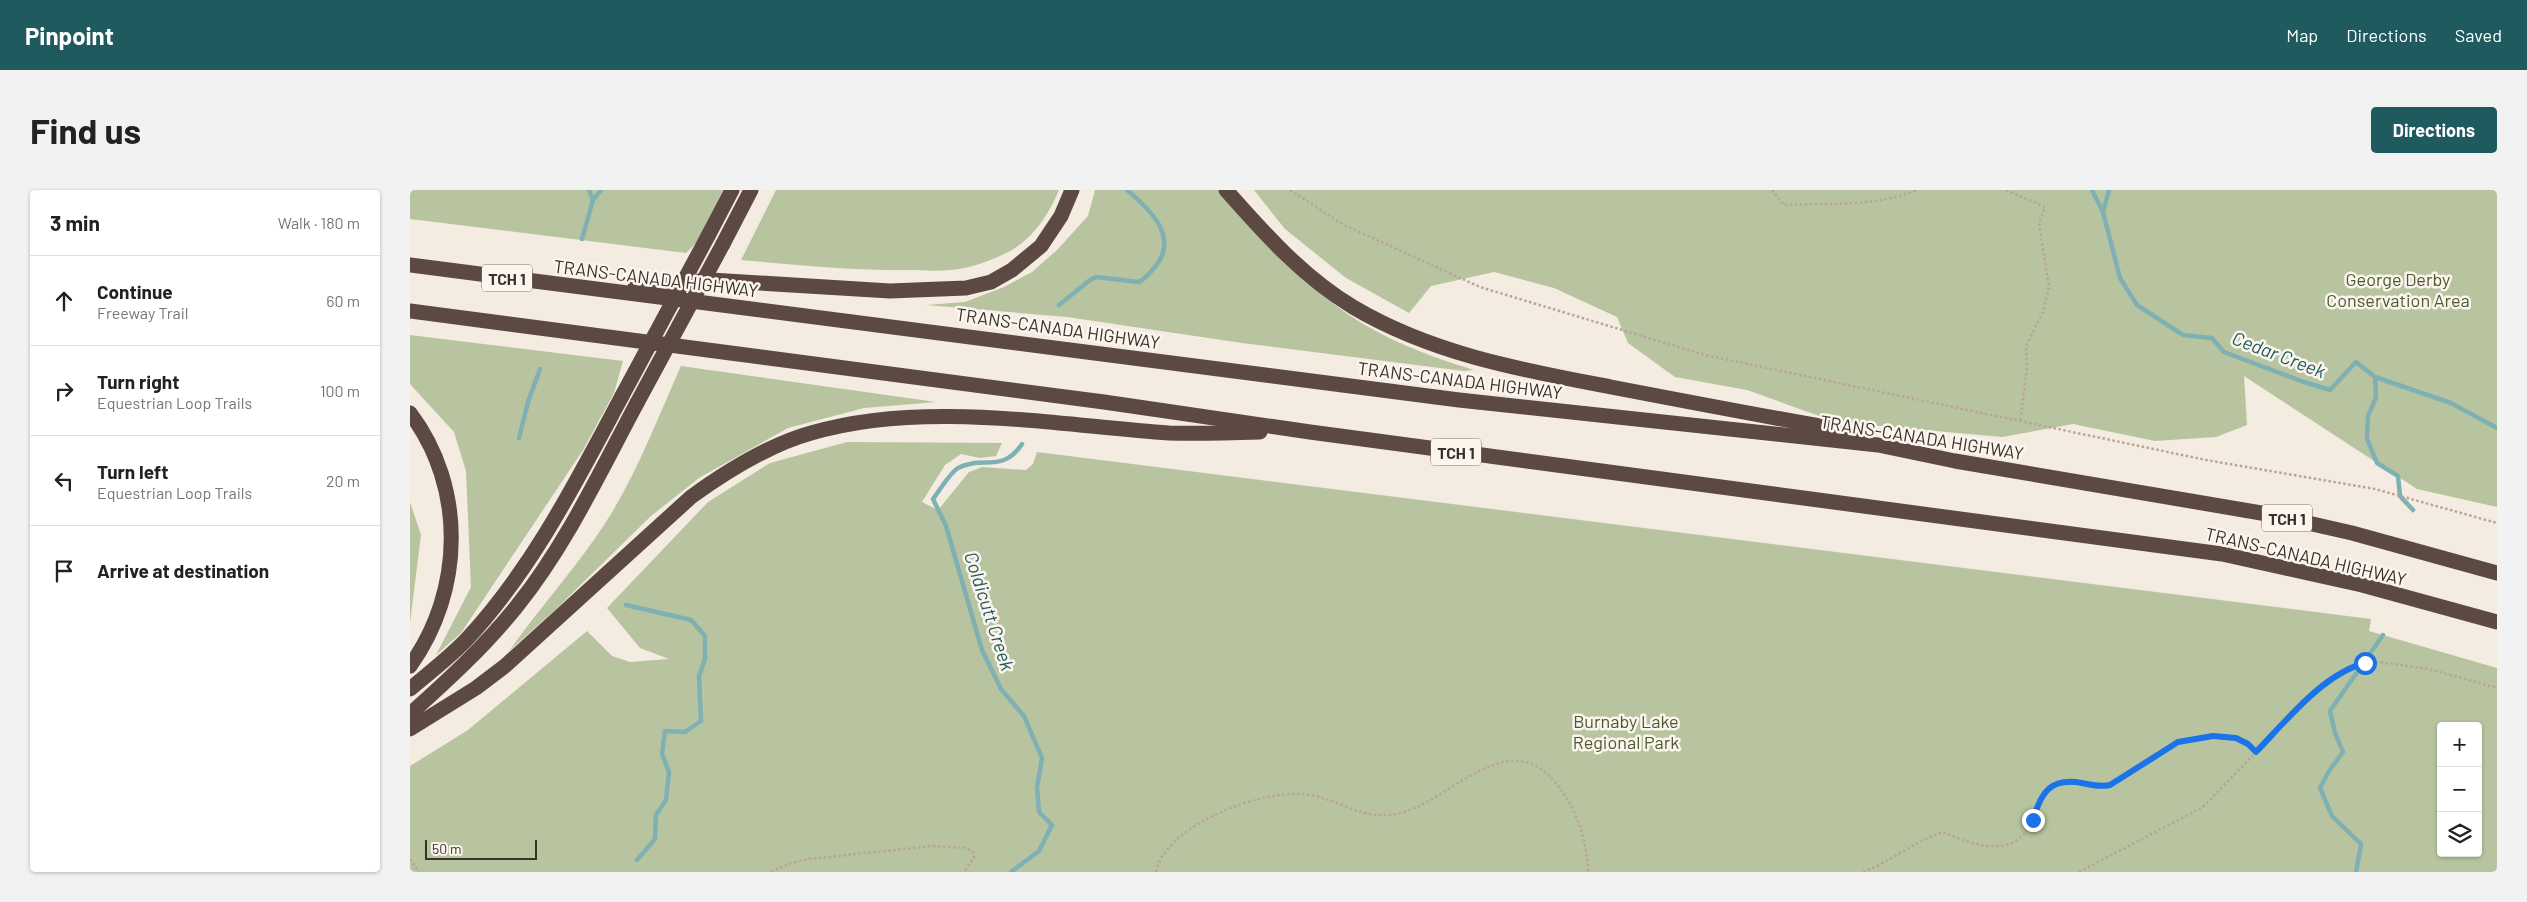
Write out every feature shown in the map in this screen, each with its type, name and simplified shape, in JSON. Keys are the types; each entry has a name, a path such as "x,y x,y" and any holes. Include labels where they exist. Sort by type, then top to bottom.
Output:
{"highway":[{"path":"410,689 466,640 494,608 519,574 585,466 732,190"},
{"path":"410,714 479,649 518,606 584,503 751,190"},
{"path":"605,290 711,280 890,291 966,288 991,282 1012,270 1041,246 1061,216 1072,190"},
{"path":"1226,190 1266,235 1304,271 1352,306 1402,333 1440,348 1547,375 1830,428 1878,445"},
{"name":"TRANS-CANADA HIGHWAY","path":"410,265 1459,400 1878,445 1965,463 2273,515 2352,532 2497,573"},
{"name":"TRANS-CANADA HIGHWAY","path":"410,311 1104,402 1310,432 2222,554 2362,584 2497,622"},
{"path":"410,413 419,425 440,468 451,516 453,543 449,574 437,617 410,666"},
{"path":"410,729 476,688 512,661 691,497 731,470 809,433 875,420 914,417 1057,423 1171,433 1310,432"}],"path":[{"path":"1290,190 1344,225 1480,287 1705,355 2206,460 2375,490 2497,523"},
{"path":"1772,190 1779,202 1784,205 1816,206 1894,198 1916,190"},
{"path":"2006,190 2045,207 2038,223 2049,287 2043,312 2026,346 2027,368 2020,422"},
{"path":"2079,872 2203,807 2332,678 2348,667 2379,662 2429,668 2497,688"},
{"path":"1863,872 1888,862 1920,840 1942,832 1971,844 1998,848 2022,836 2033,820 2039,799 2051,786 2067,780 2098,787 2110,785 2178,742 2213,736 2236,738 2248,744 2256,752"},
{"path":"1156,872 1169,845 1214,816 1245,802 1280,795 1301,794 1329,800 1361,814 1379,816 1396,814 1413,809 1457,782 1513,760 1533,764 1544,770 1563,792 1585,840 1588,872"},
{"path":"770,872 791,863 809,859 933,846 966,848 973,852 974,858 964,872"},
{"path":"410,858 419,872"}],"green space":[{"path":"410,190 723,190 697,242 686,253 410,219"},
{"path":"776,190 1059,190 1044,219 1021,244 1012,250 975,265 939,271 843,268 741,260"},
{"path":"1095,190 1221,190 1297,272 1349,315 1409,347 1474,370 1464,371 1242,343 1067,317 926,305 965,302 1004,287 1032,272 1057,250 1088,216"},
{"name":"George Derby Conservation Area","path":"1254,190 2497,190 2497,507 2417,489 2244,376 2247,425 2216,437 2155,441 2073,424 2002,437 1836,422 1747,390 1675,377 1628,343 1617,317 1554,288 1494,272 1431,286 1409,313 1346,278 1285,229"},
{"path":"410,335 623,361 614,393 583,450 461,633 436,655 471,587 466,471 454,432 410,384"},
{"path":"681,366 936,402 864,408 788,428 699,478 651,516 555,610 509,651 587,549 611,514 640,460"},
{"name":"Burnaby Lake Regional Park","path":"847,442 1002,443 996,456 980,458 961,454 945,465 922,502 938,510 969,472 982,467 1026,470 1033,464 1037,452 2371,619 2369,631 2497,668 2497,872 410,872 410,766 468,730 587,631 612,656 630,662 669,659 640,648 607,608 708,502 770,463"},
{"path":"410,502 421,535 410,623"}],"waterway":[{"path":"589,190 593,200"},
{"path":"582,239 593,200 601,190"},
{"name":"Coldicutt Creek","path":"1059,305 1096,277 1139,282 1155,267 1162,256 1163,234 1159,224 1144,205 1127,190"},
{"path":"2092,190 2103,212"},
{"name":"Cedar Creek","path":"2109,190 2103,212 2120,278 2137,305 2183,335 2212,338 2224,352 2330,390 2356,362 2375,377 2376,397 2368,416 2367,439 2377,463 2398,476 2400,496 2413,510"},
{"path":"519,438 528,402 540,369"},
{"path":"2375,377 2451,403 2497,428"},
{"name":"Coldicutt Creek","path":"1011,872 1039,851 1052,825 1039,812 1037,787 1042,758 1024,716 1001,689 982,650 946,526 933,499 948,478 958,468 967,464 1007,459 1022,444"},
{"path":"626,605 691,620 705,636 705,659 699,676 701,721 685,732 665,731 662,754 669,772 666,800 656,815 655,839 637,860"},
{"name":"Cedar Creek","path":"2356,872 2361,844 2332,816 2320,788 2329,771 2343,752 2335,733 2330,711 2383,635"}],"route":[{"path":"2033,820 2039,799 2051,786 2067,780 2098,787 2110,785 2178,742 2213,736 2236,738 2248,744 2256,752 2332,678 2348,667 2365,663"}]}
